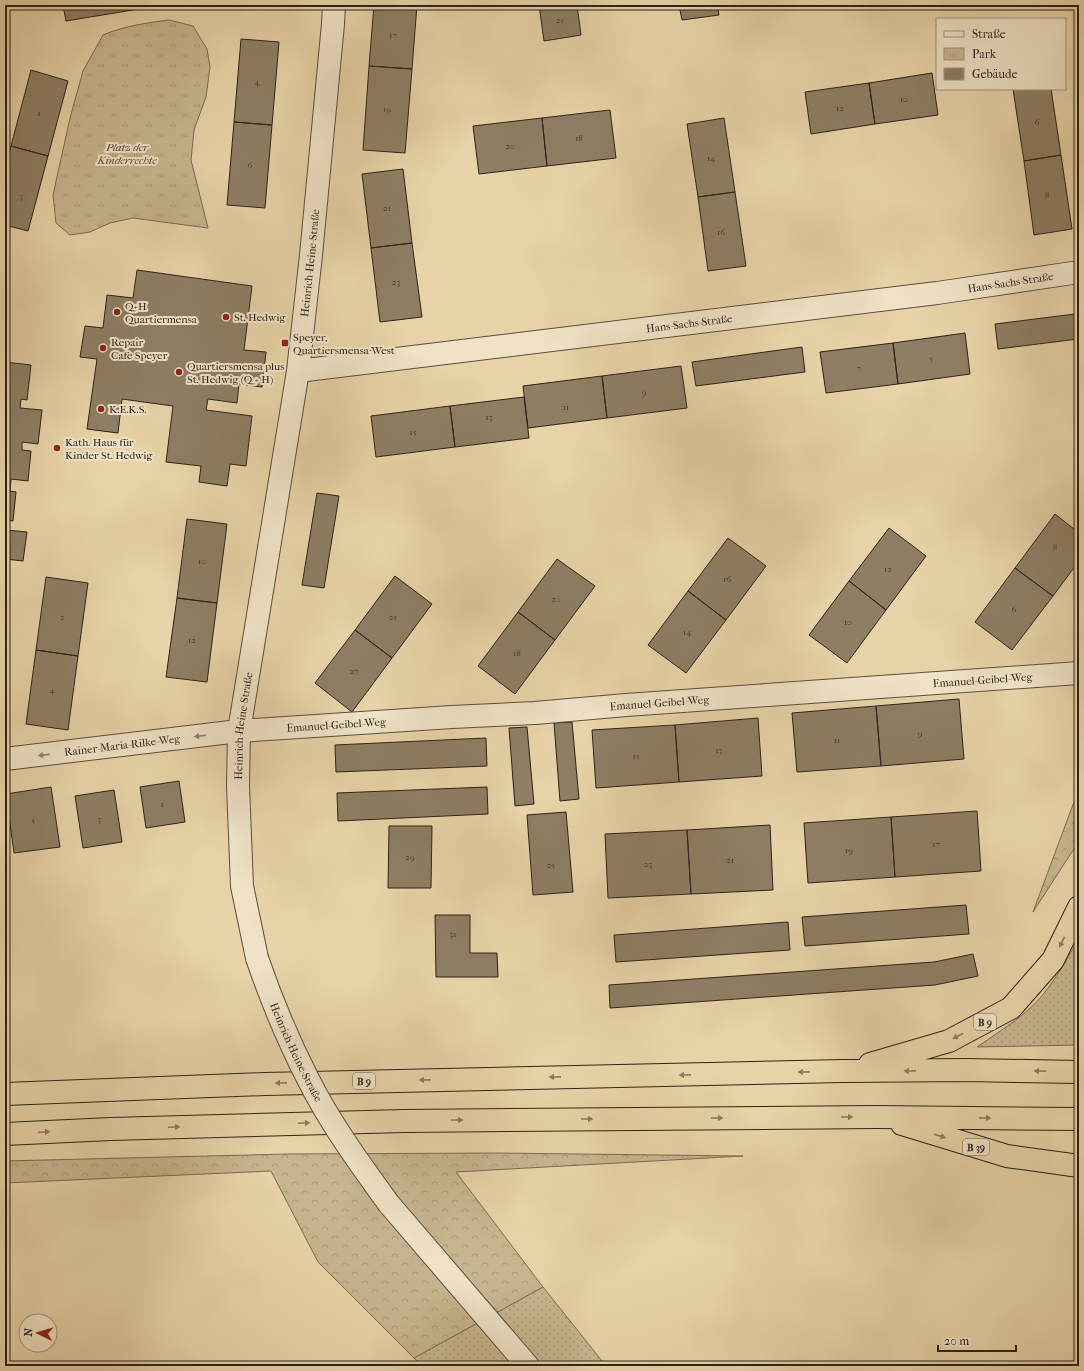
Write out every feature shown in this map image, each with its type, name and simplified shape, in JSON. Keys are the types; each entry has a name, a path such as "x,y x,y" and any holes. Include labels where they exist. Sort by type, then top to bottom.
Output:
{"highway":[{"name":"B 9","path":"843,1071 949,1041 1011,1008 1053,960 1079,907"},
{"name":"B 9","path":"5,1094 265,1084 843,1071 967,1070 1079,1072"},
{"path":"5,1134 118,1128 404,1121 876,1117 1079,1119"},
{"name":"B 39","path":"876,1117 1007,1156 1079,1166"}],"street":[{"name":"Heinrich-Heine-Straße","path":"334,5 311,255 298,372 239,731 238,786 242,886 257,958 273,1004 308,1079 325,1109 358,1162 389,1204 528,1366"},
{"name":"Hans-Sachs-Straße","path":"298,372 937,293 1079,272"},
{"name":"Emanuel-Geibel-Weg","path":"239,731 452,716 535,713 626,704 1079,673"},
{"name":"Rainer-Maria-Rilke-Weg","path":"5,759 239,731"}],"green space":[{"name":"Platz der Kinderrechte","path":"169,20 193,26 207,49 210,67 206,97 194,130 191,160 208,228 133,218 110,223 90,232 70,235 56,223 53,195 70,118 83,71 103,35 127,27"},
{"path":"1079,794 1079,841 1033,912 1074,802"},
{"path":"1079,938 1079,1045 977,1047 1035,1004 1056,977"},
{"path":"496,1153 743,1156 456,1172 543,1287 414,1358 318,1262 271,1171 5,1183 5,1161 289,1154"},
{"path":"543,1287 606,1366 422,1366 414,1358"}],"building":[{"path":"63,5 138,5 139,9 66,21"},
{"path":"138,5 161,5 139,9"},
{"path":"374,5 417,5 412,69 369,66"},
{"path":"539,5 577,5 581,35 544,41"},
{"path":"679,5 717,5 719,15 682,20"},
{"path":"241,39 279,42 272,125 234,122"},
{"path":"369,66 412,69 405,153 363,150"},
{"path":"31,70 68,81 48,156 11,146"},
{"path":"932,73 938,115 875,124 869,83"},
{"path":"869,83 875,124 811,134 805,92"},
{"path":"1013,90 1051,90 1061,155 1024,161"},
{"path":"610,110 616,158 547,166 542,118"},
{"path":"542,118 547,166 479,174 473,126"},
{"path":"724,118 735,192 698,197 687,124"},
{"path":"234,122 272,125 265,208 227,205"},
{"path":"11,146 48,156 28,231 5,225 5,166"},
{"path":"1061,155 1072,229 1034,235 1024,161"},
{"path":"403,169 412,243 371,248 362,174"},
{"path":"735,192 746,266 708,271 698,197"},
{"path":"412,243 422,317 380,322 371,248"},
{"name":"Quartiersmensa plus St. Hedwig (Q + H)","path":"137,270 252,286 244,350 266,352 262,387 239,384 237,403 208,399 206,410 252,416 246,466 230,464 227,486 199,482 201,466 166,462 173,406 122,399 118,433 87,429 97,359 80,357 85,326 103,328 107,295 133,298"},
{"path":"1075,314 1078,339 998,349 995,324"},
{"path":"965,333 970,374 898,384 893,343"},
{"path":"893,343 898,384 826,393 820,352"},
{"path":"802,347 805,372 696,386 692,362"},
{"path":"5,362 31,365 27,400 21,399 20,408 42,410 38,444 22,442 22,450 31,451 28,481 11,479 10,491 16,492 13,521 7,520 6,530 27,532 23,561 5,559"},
{"path":"681,366 687,408 607,418 602,376"},
{"path":"602,376 607,418 528,428 523,386"},
{"path":"524,397 529,438 455,447 450,406"},
{"path":"450,406 455,447 376,457 371,416"},
{"path":"317,493 339,496 324,588 302,585"},
{"path":"1055,514 1079,533 1079,561 1053,596 1015,568"},
{"path":"187,519 227,524 217,603 177,598"},
{"path":"889,528 926,556 886,610 849,581"},
{"path":"728,538 766,566 726,620 688,591"},
{"path":"557,559 595,586 555,640 518,612"},
{"path":"1015,568 1053,596 1012,650 975,622"},
{"path":"395,576 432,604 392,658 355,630"},
{"path":"46,577 88,583 78,656 36,650"},
{"path":"849,581 886,610 847,663 809,635"},
{"path":"688,591 726,620 686,673 648,645"},
{"path":"177,598 217,603 207,682 166,677"},
{"path":"518,612 555,640 515,694 478,666"},
{"path":"355,630 392,658 352,712 315,683"},
{"path":"36,650 78,656 68,730 26,724"},
{"path":"959,699 964,759 881,766 876,706"},
{"path":"876,706 881,766 797,772 792,713"},
{"path":"758,718 762,776 679,782 675,725"},
{"path":"572,722 579,799 560,801 554,723"},
{"path":"675,725 679,782 596,788 592,730"},
{"path":"527,727 534,804 515,806 509,728"},
{"path":"486,738 487,766 336,772 335,745"},
{"path":"179,781 185,822 146,828 140,787"},
{"path":"51,787 60,847 14,853 6,794"},
{"path":"487,787 488,814 338,821 337,793"},
{"path":"114,790 122,842 83,848 75,796"},
{"path":"977,811 981,871 895,877 891,817"},
{"path":"566,812 573,892 533,895 527,815"},
{"path":"891,817 895,877 808,883 804,823"},
{"path":"770,825 773,890 691,894 687,830"},
{"path":"389,826 432,826 431,888 388,888"},
{"path":"687,830 691,894 608,898 605,834"},
{"path":"966,905 969,934 805,946 802,917"},
{"path":"435,915 470,915 470,953 497,953 498,977 436,977"},
{"path":"788,922 790,950 616,962 614,935"},
{"path":"973,954 978,976 935,985 610,1008 609,985 934,962"}],"place":[{"name":"Q+H Quartiermensa","path":"117,312"},
{"name":"St. Hedwig","path":"226,317"},
{"name":"Speyer, Quartiersmensa West","path":"285,343"},
{"name":"Repair Cafe Speyer","path":"103,348"},
{"name":"Quartiersmensa plus St. Hedwig (Q + H)","path":"179,372"},
{"name":"K.E.K.S.","path":"101,409"},
{"name":"Kath. Haus für Kinder St. Hedwig","path":"57,448"}]}
